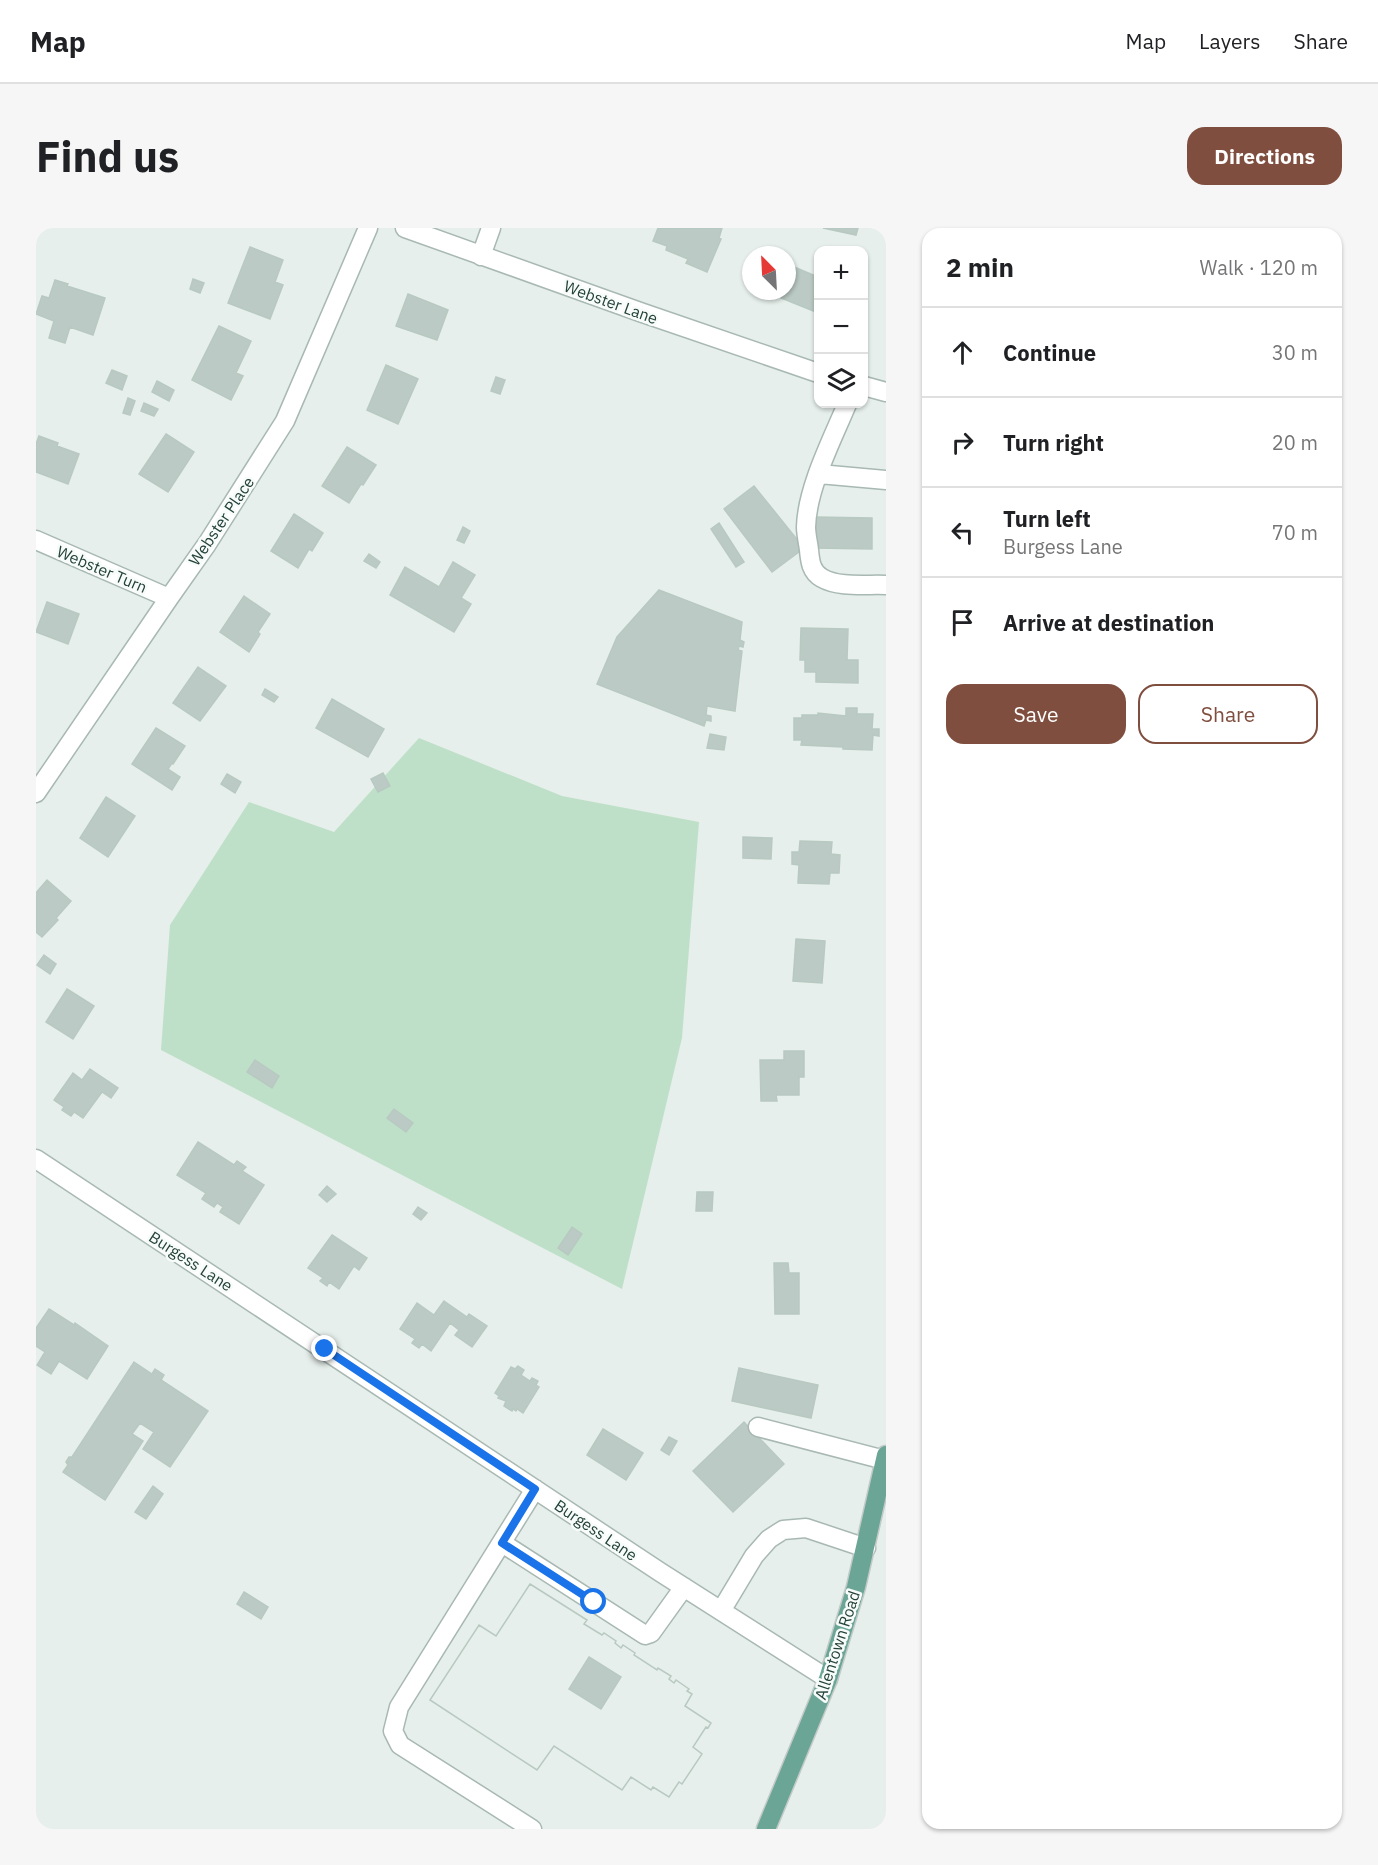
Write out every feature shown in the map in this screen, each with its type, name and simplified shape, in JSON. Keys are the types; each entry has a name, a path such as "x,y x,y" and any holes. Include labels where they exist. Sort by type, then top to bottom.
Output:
{"main road":[{"name":"Allentown Road","path":"766,1829 828,1679 856,1587 886,1455"}],"street":[{"name":"Webster Place","path":"36,794 168,597 207,544 285,421 368,228"},
{"name":"Webster Lane","path":"405,228 814,371"},
{"path":"481,256 491,228"},
{"path":"868,387 886,392"},
{"path":"845,408 808,506 806,528 810,562 814,572 835,583 886,585"},
{"path":"819,474 886,480"},
{"name":"Webster Turn","path":"36,540 168,597"},
{"name":"Burgess Lane","path":"36,1160 684,1587 828,1679"},
{"path":"758,1427 885,1460"},
{"path":"532,1829 400,1745 393,1731 399,1707 535,1489"},
{"path":"721,1611 754,1556 769,1539 783,1530 806,1528 866,1548"},
{"path":"502,1543 645,1635 651,1634 684,1587"}],"green space":[{"path":"419,738 562,796 699,822 682,1038 622,1289 161,1050 170,925 249,802 334,832"}],"building":[{"path":"658,228 722,228 719,238 721,239 707,272 686,263 688,259 666,250 667,246 653,241"},
{"path":"823,228 858,228 856,235"},
{"path":"250,247 283,260 275,282 283,285 270,319 228,303"},
{"path":"796,268 814,275 814,311 786,300 796,300"},
{"path":"193,279 204,283 200,293 190,289"},
{"path":"55,280 105,298 93,335 70,327 65,343 49,338 54,321 36,314 42,296 49,298"},
{"path":"408,294 448,310 437,340 396,326"},
{"path":"219,326 251,341 236,373 243,376 231,400 192,380"},
{"path":"386,365 418,379 398,424 367,410"},
{"path":"112,370 127,376 122,390 106,383"},
{"path":"496,377 505,380 500,394 491,391"},
{"path":"157,381 174,390 169,401 152,392"},
{"path":"128,398 135,401 130,415 123,413"},
{"path":"144,403 158,409 154,416 141,411"},
{"path":"166,434 194,452 168,492 139,474"},
{"path":"39,436 79,454 68,484 36,472 36,444"},
{"path":"347,447 376,465 349,503 322,486"},
{"path":"754,486 804,548 772,572 724,509"},
{"path":"294,514 323,533 312,551 309,549 298,568 271,551"},
{"path":"815,517 872,518 872,549 814,548"},
{"path":"719,523 744,562 736,567 711,529"},
{"path":"463,527 470,531 464,543 457,540"},
{"path":"369,554 380,562 376,568 364,561"},
{"path":"453,562 475,575 461,598 471,604 454,632 390,595 405,567 439,587"},
{"path":"659,590 742,622 740,640 744,642 743,647 739,646 738,650 742,651 735,711 707,706 706,715 711,716 711,721 706,720 704,726 597,684 617,637"},
{"path":"244,596 270,614 249,652 220,632"},
{"path":"47,602 79,614 68,644 36,632"},
{"path":"801,628 848,629 847,660 858,660 858,683 816,682 816,672 805,672 805,660 800,660"},
{"path":"198,667 226,686 200,721 173,703"},
{"path":"265,689 278,697 274,702 262,695"},
{"path":"332,699 384,729 368,757 316,728"},
{"path":"846,708 857,708 857,714 873,714 872,729 879,729 879,736 873,735 872,750 801,745 802,740 794,740 794,718 802,718 802,715 818,715 818,713 846,716"},
{"path":"156,728 185,746 168,769 180,777 172,790 132,764"},
{"path":"710,734 726,737 724,750 707,748"},
{"path":"383,773 390,786 378,792 371,779"},
{"path":"227,774 241,782 235,793 221,784"},
{"path":"106,797 135,816 108,857 80,838"},
{"path":"743,837 772,838 771,859 743,858"},
{"path":"800,841 832,842 831,854 840,855 839,873 830,873 829,884 798,883 799,865 792,864 792,852 799,852"},
{"path":"47,880 71,901 42,937 36,932 36,893"},
{"path":"796,939 825,941 822,983 793,981"},
{"path":"44,955 56,964 50,974 37,965"},
{"path":"67,989 94,1006 73,1039 46,1022"},
{"path":"784,1051 804,1051 804,1077 799,1077 799,1095 776,1095 777,1101 761,1101 760,1060 784,1060"},
{"path":"255,1060 279,1076 272,1088 247,1072"},
{"path":"90,1069 118,1088 111,1098 102,1092 83,1118 74,1112 71,1116 54,1100 73,1073 82,1080"},
{"path":"394,1109 413,1123 406,1132 387,1118"},
{"path":"198,1142 234,1165 237,1161 246,1167 242,1171 264,1185 239,1224 220,1212 223,1207 217,1203 214,1207 202,1199 206,1193 177,1175"},
{"path":"327,1186 336,1194 327,1202 319,1195"},
{"path":"697,1192 713,1192 712,1211 696,1211"},
{"path":"418,1207 427,1213 421,1220 413,1214"},
{"path":"572,1227 582,1234 568,1255 558,1248"},
{"path":"332,1235 367,1258 359,1270 354,1266 339,1289 329,1282 327,1286 320,1281 323,1278 308,1268"},
{"path":"774,1263 788,1263 789,1273 799,1273 799,1314 775,1314"},
{"path":"444,1301 467,1317 469,1314 487,1326 472,1347 455,1335 459,1330 450,1323 431,1351 422,1344 419,1348 412,1343 415,1339 400,1329 417,1303 434,1315"},
{"path":"49,1309 74,1325 75,1323 108,1346 87,1379 59,1361 51,1374 37,1365 45,1352 36,1346 36,1328"},
{"path":"134,1362 152,1374 155,1369 164,1375 161,1380 208,1411 170,1467 143,1449 154,1432 140,1423 132,1434 143,1441 105,1500 63,1472 68,1465 66,1462 69,1457 72,1457"},
{"path":"518,1366 524,1370 521,1375 530,1381 532,1378 538,1381 536,1385 539,1387 523,1413 517,1409 512,1411 504,1406 506,1401 498,1398 499,1396 495,1393 511,1367 515,1369"},
{"path":"739,1368 818,1385 811,1418 732,1401"},
{"path":"744,1422 784,1464 733,1512 693,1471"},
{"path":"603,1429 643,1453 626,1480 587,1455"},
{"path":"669,1437 677,1441 669,1455 661,1450"},
{"path":"153,1486 163,1494 146,1519 135,1512"},
{"path":"530,1584 587,1620 584,1624 602,1635 604,1633 616,1641 615,1643 621,1648 623,1645 657,1670 658,1668 671,1676 669,1679 674,1683 676,1680 689,1689 687,1691 692,1694 685,1706 711,1723 693,1747 702,1754 682,1784 679,1782 669,1797 653,1787 651,1790 631,1777 622,1790 554,1746 537,1770 430,1700 479,1625 496,1636","holes":["589,1657 621,1677 601,1709 569,1689"]},
{"path":"530,1584 587,1620 584,1624 602,1635 604,1633 616,1641 615,1643 621,1648 623,1645 657,1670 658,1668 671,1676 669,1679 674,1683 676,1680 689,1689 687,1691 692,1694 685,1706 711,1723 693,1747 702,1754 682,1784 679,1782 669,1797 653,1787 651,1790 631,1777 622,1790 554,1746 537,1770 430,1700 479,1625 496,1636"},
{"path":"244,1592 268,1607 261,1619 237,1604"}],"route":[{"path":"325,1349 535,1489 502,1543 594,1602"}]}
